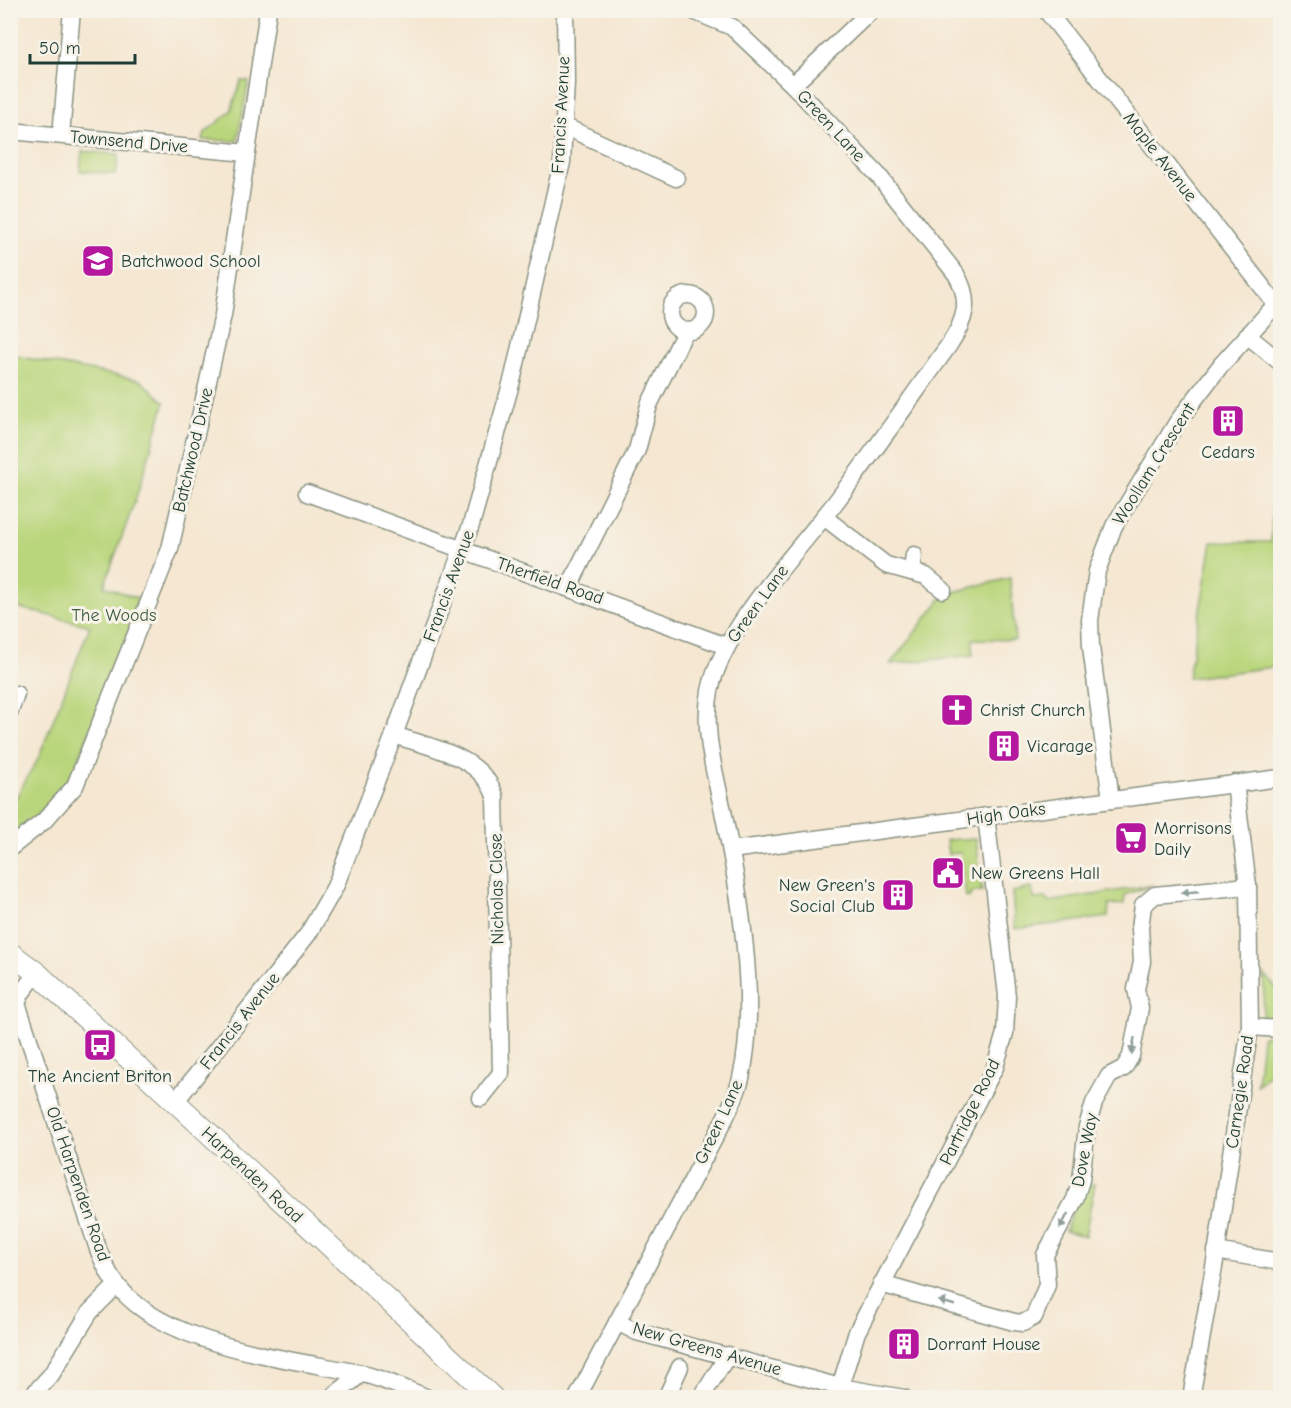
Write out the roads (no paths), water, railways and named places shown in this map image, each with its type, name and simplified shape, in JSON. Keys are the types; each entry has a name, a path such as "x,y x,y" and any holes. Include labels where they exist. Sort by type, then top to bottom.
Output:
{"main road":[{"name":"Harpenden Road","path":"10,953 37,973 493,1398"}],"street":[{"path":"61,135 72,10"},
{"name":"Batchwood Drive","path":"10,848 44,821 75,786 170,549 223,315 268,10"},
{"name":"Francis Avenue","path":"175,1102 308,933 334,887 394,735 462,550 513,377 562,162 565,10"},
{"name":"Green Lane","path":"577,1398 724,1119 741,1078 749,1019 742,930 731,850 711,750 708,709 714,677 726,646 824,517 961,326 966,298 956,274 878,175 793,85 732,27 691,10"},
{"path":"793,85 872,10"},
{"name":"Maple Avenue","path":"1046,10 1278,301"},
{"path":"564,126 676,178"},
{"name":"Townsend Drive","path":"10,130 247,153"},
{"name":"Woollam Crescent","path":"1111,800 1089,620 1096,571 1114,526 1154,456 1178,421 1248,334 1278,301"},
{"path":"569,587 637,450 649,405 685,332"},
{"path":"1248,334 1281,362"},
{"name":"Therfield Road","path":"307,493 726,646"},
{"path":"824,517 886,565 913,564 943,590"},
{"path":"10,711 16,694"},
{"name":"Nicholas Close","path":"394,735 470,764 490,783 495,796 501,1073 481,1098"},
{"name":"High Oaks","path":"731,850 1281,778"},
{"name":"Carnegie Road","path":"1191,1398 1250,1027 1248,886 1235,783"},
{"name":"Partridge Road","path":"840,1387 857,1332 995,1067 1005,1033 1007,996 986,816"},
{"name":"Dove Way","path":"881,1284 1014,1322 1023,1323 1034,1317 1047,1285 1046,1255 1075,1199 1081,1180 1087,1127 1094,1103 1109,1076 1124,1068 1131,1056 1140,1008 1136,989 1142,962 1140,918 1143,905 1155,895 1248,886"},
{"name":"Old Harpenden Road","path":"37,973 22,992 17,1004 98,1249 117,1285 151,1313 202,1337 266,1356 362,1373 428,1398"},
{"path":"1250,1027 1281,1029"},
{"path":"1216,1251 1281,1262"},
{"path":"30,1398 60,1363 90,1312 117,1285"},
{"name":"New Greens Avenue","path":"617,1322 637,1332 840,1387 904,1398"},
{"path":"701,1398 728,1355"},
{"path":"666,1398 680,1367"},
{"path":"331,1398 362,1373"}],"place":[{"name":"Batchwood School","path":"98,261"},
{"name":"Cedars","path":"1228,421"},
{"name":"Christ Church","path":"957,710"},
{"name":"Vicarage","path":"1004,746"},
{"name":"Morrisons Daily","path":"1131,838"},
{"name":"New Greens Hall","path":"948,873"},
{"name":"New Green's Social Club","path":"898,895"},
{"name":"The Ancient Briton","path":"100,1045"},
{"name":"Dorrant House","path":"904,1344"}],"park label":[{"name":"The Woods","path":"114,615"}]}
